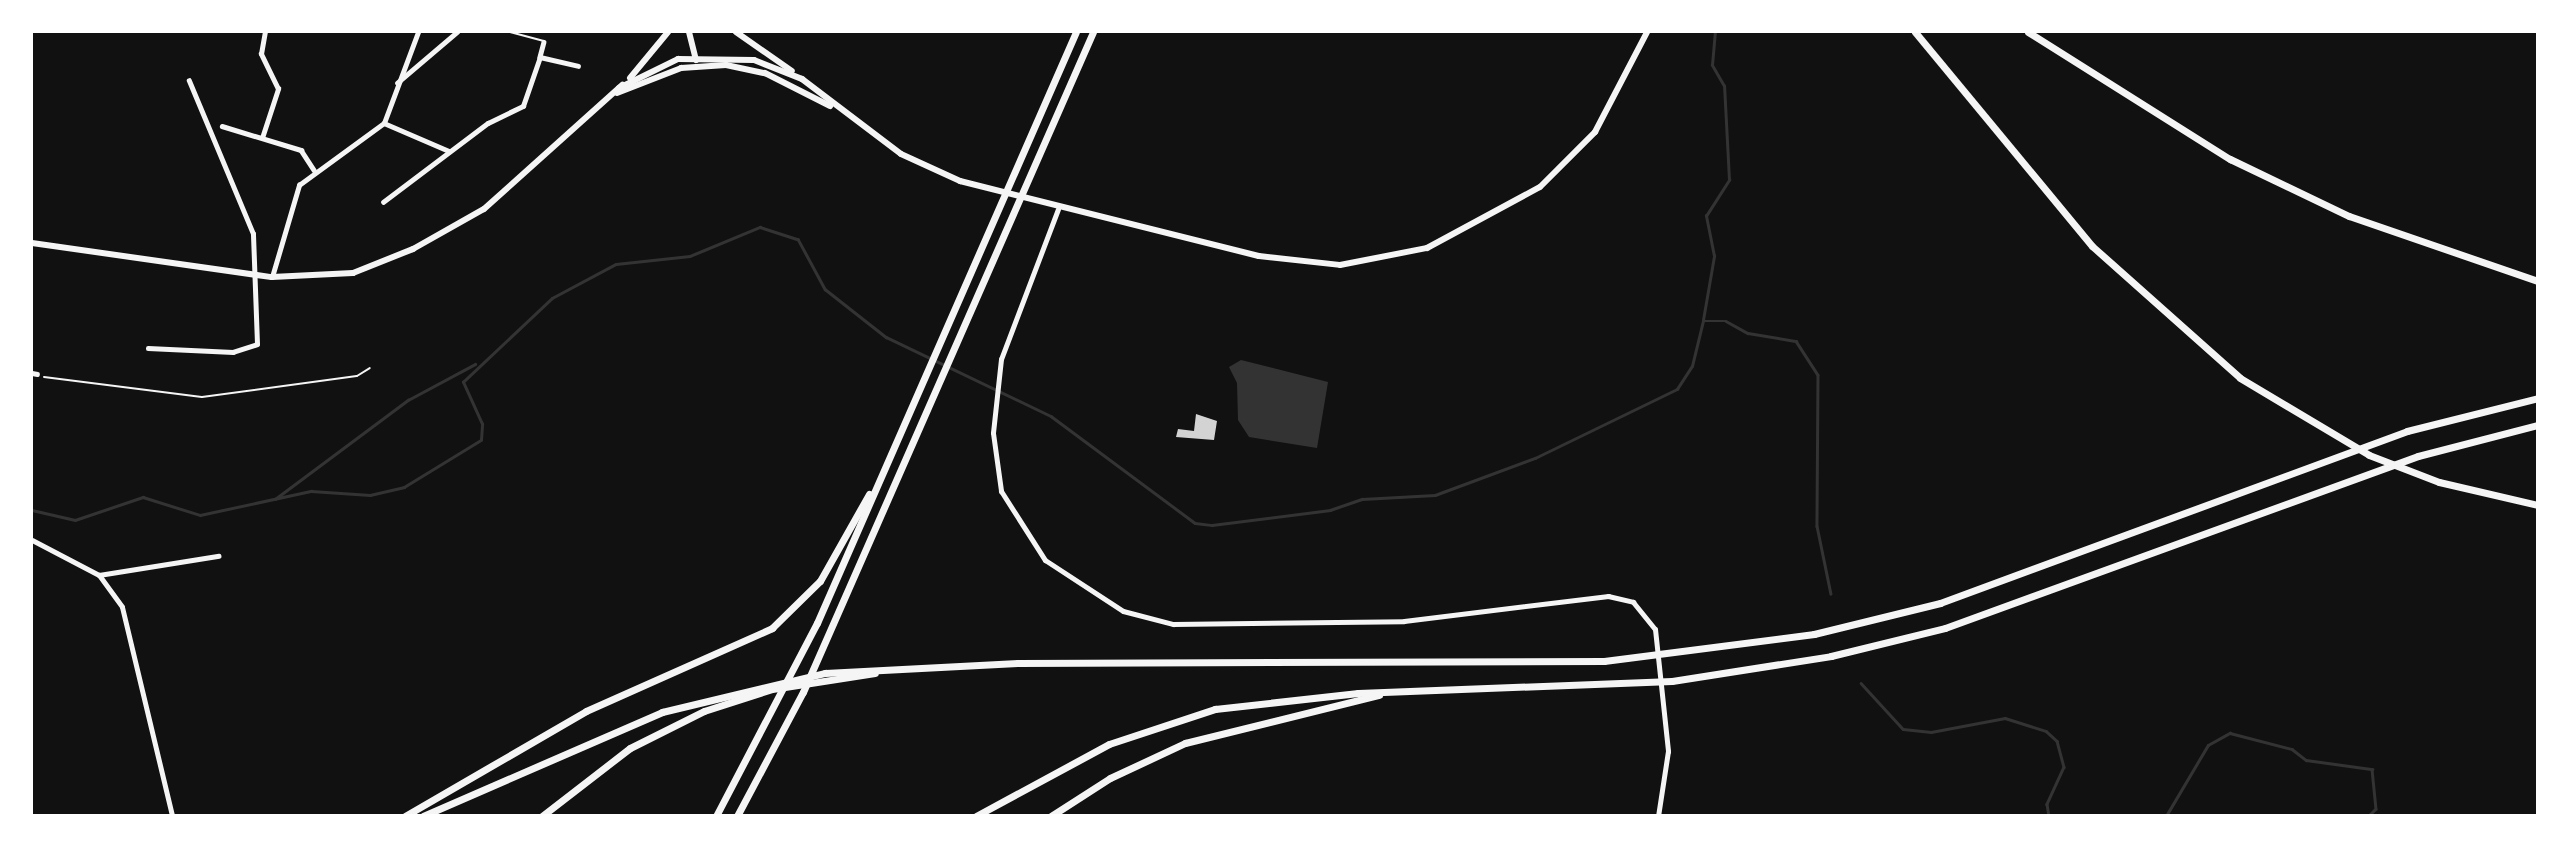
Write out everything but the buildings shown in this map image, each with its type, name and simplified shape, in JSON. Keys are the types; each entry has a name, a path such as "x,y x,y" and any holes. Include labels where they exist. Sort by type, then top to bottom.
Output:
{"highway":[{"path":"716,816 785,691 1076,32"},
{"path":"737,816 803,692 1093,32"},
{"path":"1915,32 2092,246 2172,323 2312,425 2439,482 2538,505"},
{"path":"2028,32 2230,159 2349,216 2538,281"},
{"path":"423,816 582,742 746,688 848,673 940,666 1604,661 1814,634 1940,603 2407,431 2538,398"},
{"path":"976,816 1109,744 1179,717 1258,701 1385,692 1672,681 1830,656 1945,628 2405,461 2538,425"},
{"path":"405,816 586,711 772,628 820,581 884,470"},
{"path":"542,816 630,748 743,697 848,673"},
{"path":"1051,816 1110,778 1185,743 1385,692"}],"main road":[{"path":"32,243 272,277 340,275 402,254 465,222 613,95 668,32"},
{"path":"690,32 696,65"},
{"path":"736,32 802,79 847,116"},
{"path":"613,95 696,65 765,73 847,116 935,172 1058,209 1297,264 1353,264 1410,254 1512,206 1568,164 1609,110 1647,32"},
{"path":"620,88 696,56 754,60 802,79"}],"street":[{"path":"262,138 278,89 261,54 265,32"},
{"path":"272,277 299,185 314,170 347,154 384,123 396,83 418,32"},
{"path":"396,83 454,32"},
{"path":"383,202 449,150 523,106 544,42"},
{"path":"540,57 578,66"},
{"path":"148,348 252,351 257,344 254,275 244,204 189,81"},
{"path":"384,123 449,150"},
{"path":"222,126 301,150 314,170"},
{"path":"1058,209 999,370 995,402 996,473 1020,529 1074,583 1148,621 1404,621 1608,596 1642,607 1655,629 1664,714 1667,771 1658,816"},
{"path":"32,540 99,575 115,593 131,632 172,816"},
{"path":"99,575 218,556"}],"lane":[{"path":"510,32 544,42"}],"path":[{"path":"34,373 202,397 345,379 370,368"}],"shaded area":[{"path":"1241,360 1328,382 1317,448 1249,437 1238,420 1237,383 1229,367"}],"waterway":[{"path":"1703,320 1714,256 1706,216 1729,180 1724,86 1712,65 1715,32"},
{"path":"32,510 75,520 143,497 200,515 311,491 370,495 404,487 481,440 482,424 463,382 552,298 616,264 690,256 760,227 798,239 825,289 886,337 1051,416 1195,523 1212,525 1330,510 1362,499 1435,495 1535,458 1677,389 1692,366 1703,321 1726,321 1748,333 1796,341 1818,375 1817,526 1831,594"},
{"path":"275,499 408,400 475,364"},
{"path":"1861,683 1903,729 1931,732 2005,718 2046,731 2057,741 2064,767 2047,804 2049,816"},
{"path":"2166,816 2208,745 2230,733 2292,749 2306,760 2372,769 2376,809 2369,816"}]}
